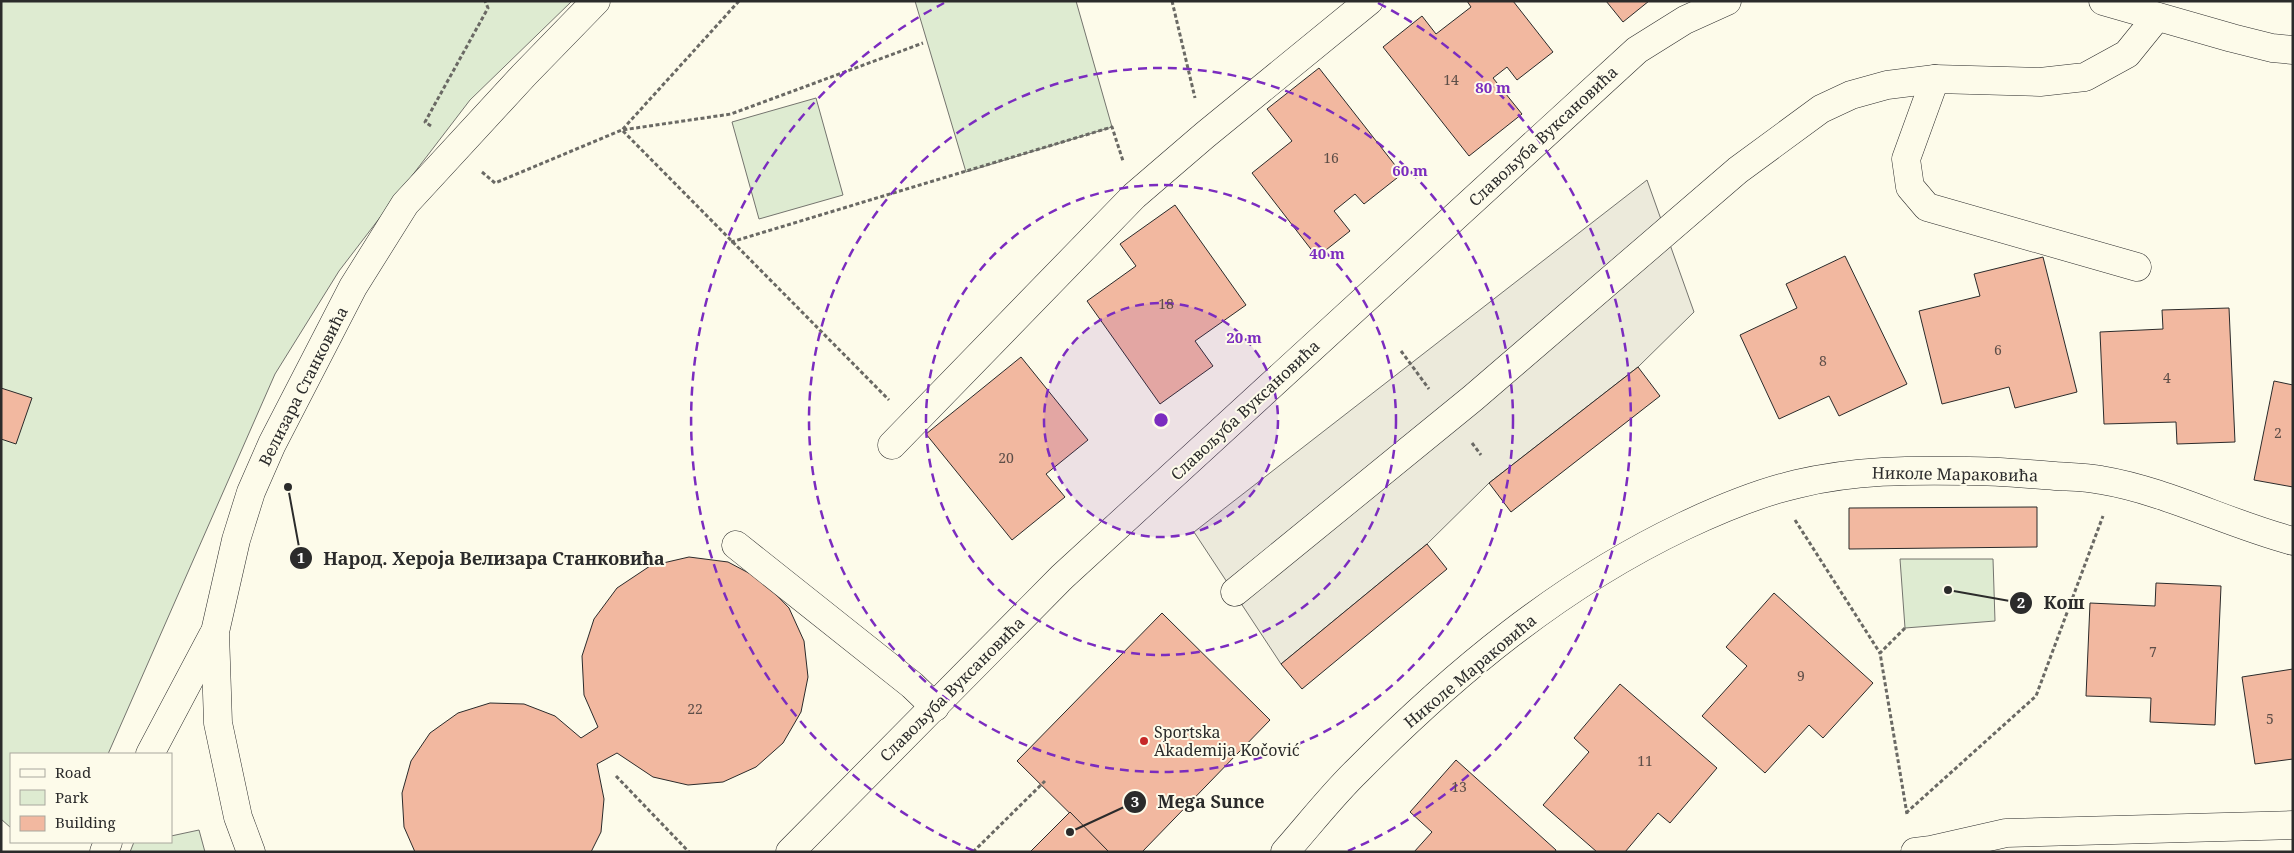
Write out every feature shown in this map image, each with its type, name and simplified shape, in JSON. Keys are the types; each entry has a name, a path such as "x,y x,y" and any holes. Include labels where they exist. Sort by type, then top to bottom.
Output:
{"street":[{"name":"Велизара Станковића","path":"251,852 238,817 218,723 215,632 236,540 251,492 316,356 377,247 405,204 456,147 596,1"},
{"path":"892,445 1134,196 1205,134 1369,1"},
{"name":"Славољуба Вуксановића","path":"790,852 1062,577 1637,50 1685,20 1727,1"},
{"path":"2104,1 2272,48 2293,50"},
{"path":"1235,592 1466,404 1738,170 1791,129 1821,109 1851,95 1888,85 1935,78 2040,82 2085,77 2127,54 2157,17"},
{"path":"1935,78 1906,159 1910,188 1926,206 2137,267"},
{"name":"Николе Мараковића","path":"1285,852 1356,771 1445,688 1510,633 1581,583 1644,546 1746,499 1776,490 1847,474 1890,470 1998,471 2115,482 2144,489 2245,527 2293,541"},
{"path":"736,545 912,685 935,707"},
{"path":"151,753 215,632"},
{"path":"1915,852 1932,850 2006,833 2293,825"}],"path":[{"path":"485,1 488,8 426,122 494,183 622,130 731,114 923,43"},
{"path":"622,130 738,1"},
{"path":"1172,1 1205,134"},
{"path":"731,242 1112,126 1134,196"},
{"path":"622,130 912,424"},
{"path":"1401,351 1434,396"},
{"path":"1906,813 2036,696 2115,482"},
{"path":"1776,490 1880,652 1908,823"},
{"path":"1880,652 1905,628"},
{"path":"616,776 689,852"},
{"path":"974,852 1045,781"}],"green space":[{"path":"1,1 572,1 470,100 339,271 275,374 108,753 10,753 10,827 1,819"},
{"path":"915,1 1076,1 1112,127 966,172"},
{"path":"816,98 843,195 759,219 732,122"},
{"path":"1900,559 1993,559 1995,621 1905,628"},
{"path":"199,830 205,852 130,852 134,843 172,843 172,836"}],"shaded area":[{"path":"1647,180 1694,312 1638,367 1489,483 1427,544 1281,664 1194,532"}],"building":[{"path":"1467,1 1513,1 1553,52 1517,80 1507,67 1493,78 1522,114 1469,156 1383,47 1422,16 1436,34 1471,7"},
{"path":"1606,1 1649,1 1623,22"},
{"path":"1319,68 1402,174 1364,204 1355,194 1334,211 1350,231 1317,257 1252,173 1292,141 1267,109"},
{"path":"1175,205 1246,305 1195,341 1213,366 1160,404 1087,301 1136,266 1120,244"},
{"path":"1845,256 1907,384 1839,416 1829,396 1779,419 1740,335 1797,308 1786,284"},
{"path":"2043,257 2077,392 2015,408 2009,387 1942,404 1919,311 1980,296 1974,274"},
{"path":"2229,308 2235,442 2177,444 2176,422 2104,424 2100,332 2163,329 2162,310"},
{"path":"1021,357 1088,440 1046,474 1065,497 1012,540 926,434"},
{"path":"1638,367 1660,396 1511,512 1489,483"},
{"path":"2274,381 2293,385 2293,487 2254,480"},
{"path":"1,388 32,398 16,444 1,439"},
{"path":"2037,507 2037,547 1849,549 1849,508"},
{"path":"1427,544 1447,569 1302,689 1281,664"},
{"path":"689,557 728,562 762,580 789,608 804,641 808,677 801,712 783,743 756,767 723,782 688,785 653,777 617,753 597,764 604,799 601,832 591,852 415,852 404,827 402,793 411,761 430,733 458,713 490,703 524,704 555,716 581,738 598,727 584,695 582,656 594,619 617,588 650,566"},
{"path":"2156,583 2221,586 2215,725 2150,722 2151,698 2086,696 2090,603 2155,606"},
{"path":"1774,593 1873,683 1823,738 1809,725 1765,773 1702,716 1747,666 1726,647"},
{"name":"Sportska Akademija Kočović","path":"1162,613 1270,720 1142,852 1109,852 1017,761"},
{"path":"2293,669 2293,759 2255,764 2242,677"},
{"path":"1620,684 1717,768 1670,823 1658,813 1625,852 1597,852 1543,805 1589,752 1574,738"},
{"path":"1456,760 1556,850 1555,852 1414,852 1432,832 1410,812"},
{"path":"1070,812 1109,852 1030,852"}],"place":[{"name":"Народ. Хероја Велизара Станковића","path":"288,487"},
{"name":"Кош","path":"1948,590"},
{"name":"Sportska Akademija Kočović","path":"1144,741"},
{"name":"Mega Sunce","path":"1070,832"}]}
